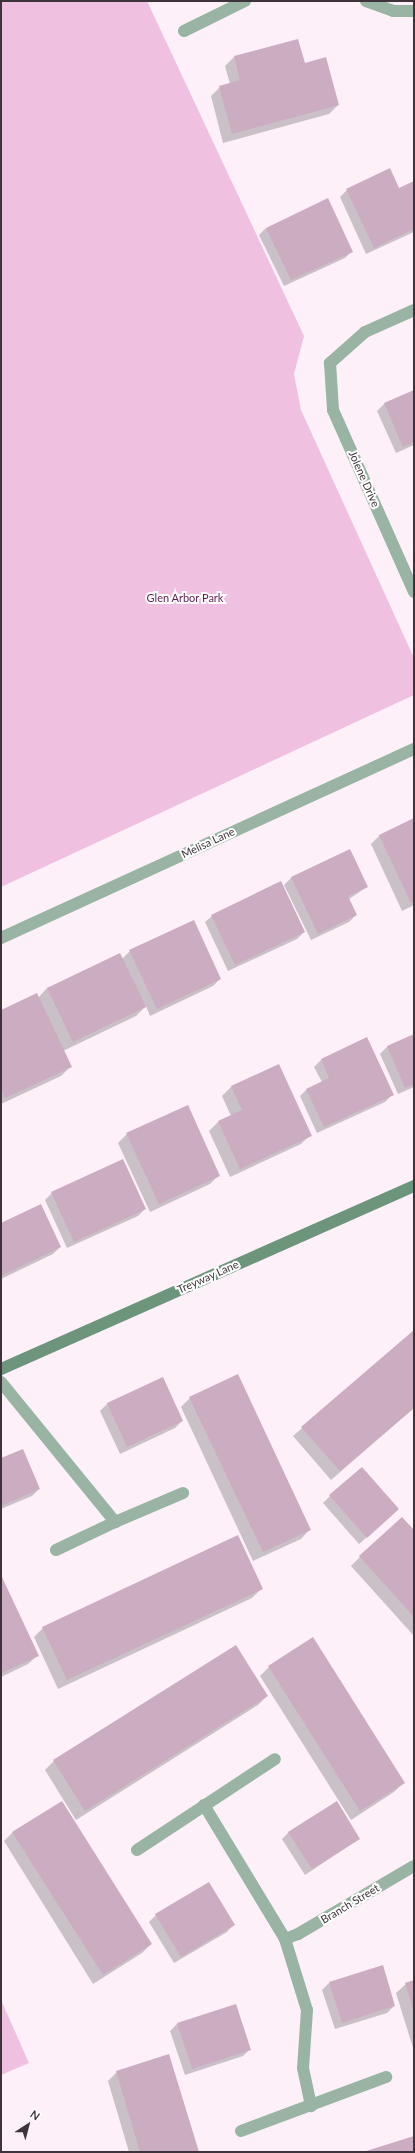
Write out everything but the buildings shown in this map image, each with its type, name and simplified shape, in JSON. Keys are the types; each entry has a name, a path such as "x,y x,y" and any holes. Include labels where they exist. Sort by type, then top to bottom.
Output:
{"street":[{"path":"184,31 245,1"},
{"path":"366,1 393,11 414,11"},
{"name":"Jolene Drive","path":"414,310 365,332 330,363 333,410 414,592"},
{"name":"Melisa Lane","path":"1,938 414,749"},
{"name":"Treyway Lane","path":"1,1369 414,1186"},
{"path":"1,1382 116,1522"},
{"path":"56,1550 183,1493"},
{"path":"137,1850 204,1804 275,1759"},
{"path":"204,1804 285,1939 307,2010 303,2068 311,2106"},
{"name":"Branch Street","path":"285,1939 298,1934 414,1866"},
{"path":"241,2131 386,2078"}],"green space":[{"name":"Glen Arbor Park","path":"1,1 147,1 304,336 294,374 301,410 414,658 414,695 1,887"},
{"path":"1,2000 29,2063 1,2075"}]}
